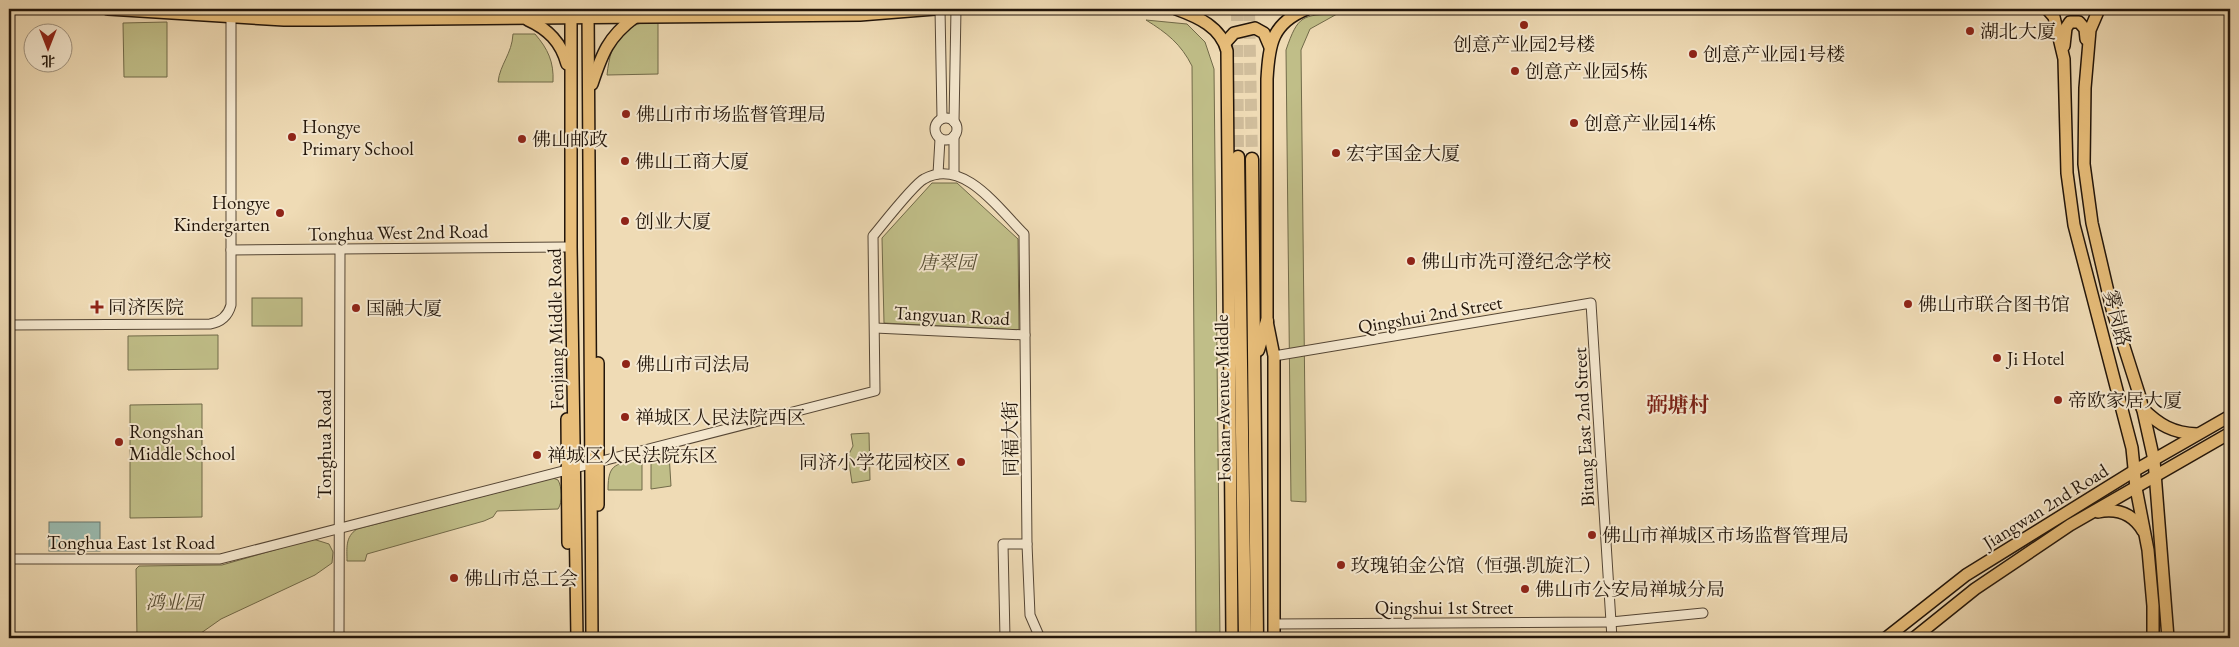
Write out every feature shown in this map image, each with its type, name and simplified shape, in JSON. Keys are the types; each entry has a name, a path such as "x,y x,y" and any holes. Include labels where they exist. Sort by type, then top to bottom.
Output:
{"highway":[{"name":"Foshan Avenue Middle","path":"1238,157 1245,638"},
{"name":"Foshan Avenue Middle","path":"1252,159 1257,638"},
{"path":"1255,362 1267,321"},
{"path":"1228,328 1241,362"}],"main road":[{"path":"108,9 284,20 549,19 571,14 632,13 650,17 860,15 936,9"},
{"path":"525,19 537,9"},
{"path":"549,19 558,9"},
{"path":"571,14 578,9"},
{"path":"1176,9 1208,24 1225,43 1227,51 1232,638"},
{"path":"1274,638 1274,356 1267,321 1267,79 1270,47 1280,26 1289,18 1307,9"},
{"name":"雾岗路","path":"2047,9 2054,16 2063,56 2067,173 2074,225 2093,291 2132,448 2136,488 2146,536 2154,606 2153,638"},
{"name":"雾岗路","path":"2099,9 2090,30 2088,48 2085,88 2084,164 2092,223 2112,309 2142,407 2154,460 2168,638"},
{"path":"589,93 599,62 609,42 632,13"},
{"name":"Fenjiang Middle Road","path":"571,14 570,110 573,143 571,469 577,638"},
{"name":"Fenjiang Middle Road","path":"588,14 594,464 592,638"},
{"path":"525,19 546,29 553,36 565,54 570,75"},
{"path":"2063,56 2066,28 2070,22 2079,22 2085,29 2088,48"},
{"path":"1225,43 1234,33 1255,28 1264,33 1270,47"},
{"path":"570,110 566,160 565,247 571,469 571,638"},
{"path":"2142,407 2157,423 2179,433 2199,434"},
{"name":"Jiangwan 2nd Road","path":"1886,638 1966,576 2134,471 2230,416"},
{"name":"Jiangwan 2nd Road","path":"1914,638 1975,589 2091,513 2230,433"},
{"path":"594,464 597,638"},
{"path":"2091,513 2107,510 2123,512 2136,520 2146,536"}],"street":[{"path":"938,174 940,139 936,134 935,128 942,118 940,9"},
{"path":"875,328 873,236 923,179 938,174 954,174 954,136 957,130 954,122 956,9"},
{"path":"9,325 215,324 230,310 231,17"},
{"path":"942,118 950,119 954,122"},
{"path":"940,139 948,140 954,136"},
{"name":"同福大街","path":"954,174 967,179 1024,234 1027,544 1030,615 1040,638"},
{"name":"Tonghua West 2nd Road","path":"231,250 565,247"},
{"name":"Tonghua Road","path":"339,638 340,250"},
{"name":"Qingshui 2nd Street","path":"1274,356 1591,303"},
{"name":"Bitang East 2nd Street","path":"1591,303 1612,638"},
{"name":"Tangyuan Road","path":"594,464 875,391 875,328 1025,335"},
{"name":"Tonghua East 1st Road","path":"9,559 220,559 594,464"},
{"path":"1005,638 1003,544 1027,544"},
{"name":"Qingshui 1st Street","path":"1274,624 1611,622 1703,613"}],"green space":[{"path":"1337,14 1310,29 1301,50 1306,502 1291,501 1286,50 1294,30 1303,19 1316,15"},
{"path":"658,20 658,74 607,75 611,52 620,36 635,25"},
{"path":"1146,20 1187,24 1205,42 1214,69 1220,638 1196,638 1192,66 1183,51 1173,40"},
{"path":"167,22 167,77 124,77 123,23"},
{"path":"513,34 535,34 549,56 553,82 498,82 511,47"},
{"name":"唐翠园","path":"932,183 957,183 1018,239 1019,330 884,323 882,238"},
{"path":"252,298 302,298 302,326 252,326"},
{"path":"218,335 218,369 128,370 128,336"},
{"path":"202,404 202,517 130,518 130,405"},
{"path":"869,433 870,480 852,483 848,456 853,446 851,434"},
{"path":"669,453 671,486 651,489 651,458"},
{"path":"642,459 642,490 608,490 608,481 612,469 620,464"},
{"path":"553,478 558,480 561,490 561,502 558,509 497,511 493,517 484,521 367,554 365,561 347,561 349,539 357,529"},
{"name":"鸿业园","path":"313,539 329,544 333,552 332,563 315,575 221,619 194,638 137,638 136,569 139,566 222,565"}],"water":[{"path":"49,522 100,522 100,551 49,551"}],"tunnel":[{"path":"1237,9 1238,157"},
{"path":"1249,9 1252,159"}],"place":[{"name":"创意产业园2号楼","path":"1524,25"},
{"name":"湖北大厦","path":"1970,31"},
{"name":"创意产业园1号楼","path":"1693,54"},
{"name":"创意产业园5栋","path":"1515,71"},
{"name":"佛山市市场监督管理局","path":"626,114"},
{"name":"创意产业园14栋","path":"1574,123"},
{"name":"Hongye Primary School","path":"292,137"},
{"name":"佛山邮政","path":"522,139"},
{"name":"宏宇国金大厦","path":"1336,153"},
{"name":"佛山工商大厦","path":"625,161"},
{"name":"Hongye Kindergarten","path":"280,213"},
{"name":"创业大厦","path":"625,221"},
{"name":"佛山市冼可澄纪念学校","path":"1411,261"},
{"name":"佛山市联合图书馆","path":"1908,304"},
{"name":"同济医院","path":"97,307"},
{"name":"国融大厦","path":"356,308"},
{"name":"Ji Hotel","path":"1997,358"},
{"name":"佛山市司法局","path":"626,364"},
{"name":"帝欧家居大厦","path":"2058,400"},
{"name":"禅城区人民法院西区","path":"625,417"},
{"name":"Rongshan Middle School","path":"119,442"},
{"name":"禅城区人民法院东区","path":"537,455"},
{"name":"同济小学花园校区","path":"961,462"},
{"name":"佛山市禅城区市场监督管理局","path":"1592,535"},
{"name":"玫瑰铂金公馆（恒强·凯旋汇）","path":"1341,565"},
{"name":"佛山市总工会","path":"454,578"},
{"name":"佛山市公安局禅城分局","path":"1525,589"}],"district":[{"name":"弼塘村","path":"1678,405"}]}
